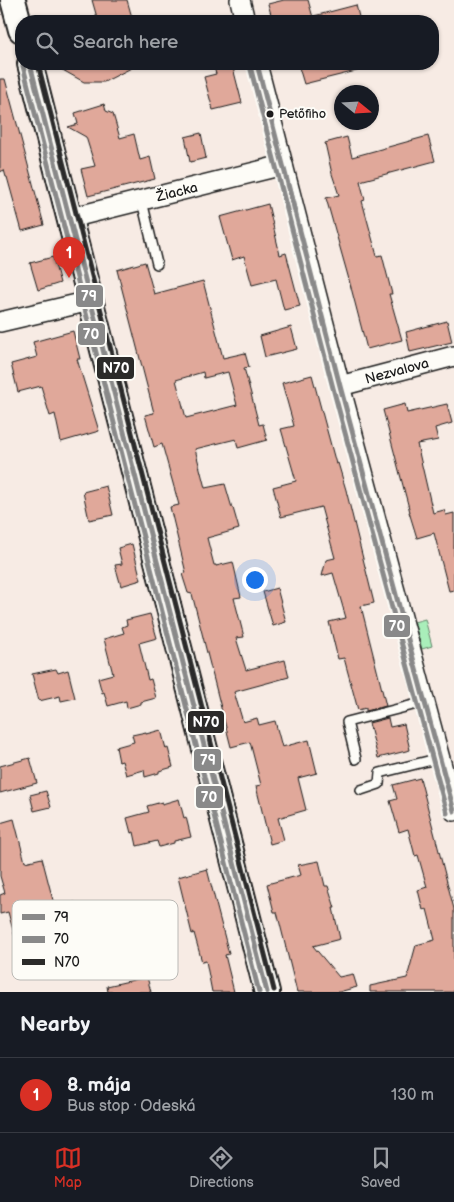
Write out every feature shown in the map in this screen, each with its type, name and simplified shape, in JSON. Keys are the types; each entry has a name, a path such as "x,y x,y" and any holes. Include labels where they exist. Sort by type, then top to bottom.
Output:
{"street":[{"path":"13,0 17,15"},
{"path":"240,0 244,15"},
{"path":"32,70 267,992"},
{"path":"259,70 340,386 425,702 445,760 454,811"},
{"name":"Žiacka","path":"70,218 283,165"},
{"path":"0,322 90,301"},
{"name":"Nezvalova","path":"340,386 454,356"}],"lane":[{"path":"142,201 157,264"},
{"path":"356,759 347,722 425,702"},
{"path":"361,790 380,784 380,773 445,760"}],"green space":[{"path":"425,619 432,646 422,649 414,622"}],"building":[{"path":"92,0 127,0 131,15 96,15"},
{"path":"284,0 308,0 312,15 271,15 268,4"},
{"path":"356,5 358,15 318,15"},
{"path":"63,70 127,70 104,82 84,82"},
{"path":"215,70 234,70 242,103 213,110 204,77 216,74"},
{"path":"300,70 360,70 304,84"},
{"path":"0,79 5,79 44,225 22,231 7,177 4,170 0,172"},
{"path":"104,104 106,111 113,114 120,138 134,134 140,160 150,157 155,179 88,196 81,169 95,166 86,137 68,127 78,124 75,113"},
{"path":"201,133 206,158 190,162 185,137"},
{"path":"428,136 435,161 360,181 365,200 362,201 377,256 382,255 392,294 389,294 402,340 367,349 326,198 339,195 325,143 347,137 352,157"},
{"path":"268,204 280,255 286,253 300,306 284,310 276,279 252,285 244,256 232,260 220,217"},
{"path":"53,257 60,283 38,290 30,263"},
{"path":"145,262 154,294 203,281 223,358 245,353 249,367 244,368 259,425 263,424 267,440 238,448 236,439 195,449 205,488 225,484 239,529 207,538 214,565 233,562 241,597 234,598 244,637 236,638 246,670 285,660 289,677 234,692 243,722 257,718 259,725 275,721 282,747 309,740 317,773 298,778 306,810 278,818 284,840 270,844 256,786 261,785 250,742 231,747 192,594 188,593 182,574 186,573 170,507 179,505 162,444 154,447 145,415 154,413 117,270","holes":["203,372 204,378 228,372 237,405 186,418 176,380"]},
{"path":"447,321 452,342 410,352 406,332"},
{"path":"291,327 297,349 265,357 260,336"},
{"path":"73,331 80,359 77,359 99,431 61,442 55,414 50,416 41,386 18,392 11,364 37,357 33,342"},
{"path":"312,375 336,464 338,463 346,490 374,603 361,606 386,706 366,711 366,708 358,710 344,658 338,659 329,622 346,618 333,573 322,576 326,560 335,558 321,507 281,517 273,487 296,481 281,429 294,426 282,383"},
{"path":"405,404 407,413 447,404 452,423 435,428 438,440 417,444 433,513 444,510 446,515 454,513 454,590 449,591 434,533 417,538 409,512 383,410"},
{"path":"106,486 113,515 89,520 83,492"},
{"path":"132,544 141,580 121,586 115,565 122,564 118,548"},
{"path":"277,588 286,622 273,626 263,592"},
{"path":"150,614 157,638 139,643 148,680 151,679 156,698 127,708 126,701 108,706 98,678 113,674 104,639 124,633 122,627 127,625 126,620"},
{"path":"56,669 58,673 68,670 75,698 61,701 60,696 39,701 32,674"},
{"path":"388,718 390,727 404,724 410,750 378,758 369,723"},
{"path":"161,730 173,767 145,777 144,770 126,775 122,761 119,762 116,747 134,742 132,735"},
{"path":"30,758 37,783 0,793 0,766"},
{"path":"420,778 454,909 454,992 370,992 370,986 407,978 416,945 435,940 427,909 423,910 418,890 427,887 418,855 415,856 408,829 399,832 390,801 397,799 393,785"},
{"path":"46,791 51,807 34,811 30,795"},
{"path":"179,799 191,837 159,847 157,841 137,846 134,832 131,833 127,818 149,812 147,806"},
{"path":"14,819 25,862 42,858 53,900 12,900 12,927 8,912 0,914 0,895 5,893 0,876 0,823"},
{"path":"319,861 325,886 328,886 335,908 333,908 340,939 313,946 339,977 353,974 357,987 339,992 297,992 277,912 274,912 267,884 301,875 298,865"},
{"path":"207,869 229,954 225,955 234,992 212,992 206,961 202,962 194,933 192,934 178,877"},
{"path":"134,980 148,980 151,992 108,992 107,986"}],"transit line":[{"name":"70","path":"24,70 259,992"},
{"name":"79","path":"32,70 267,992"},
{"name":"N70","path":"40,70 274,990"},
{"name":"70","path":"251,70 333,388 447,813"},
{"name":"79","path":"259,70 340,386 454,811"}],"place":[{"name":"Petőfiho","path":"270,114"},
{"name":"8. mája","path":"69,278"}]}
